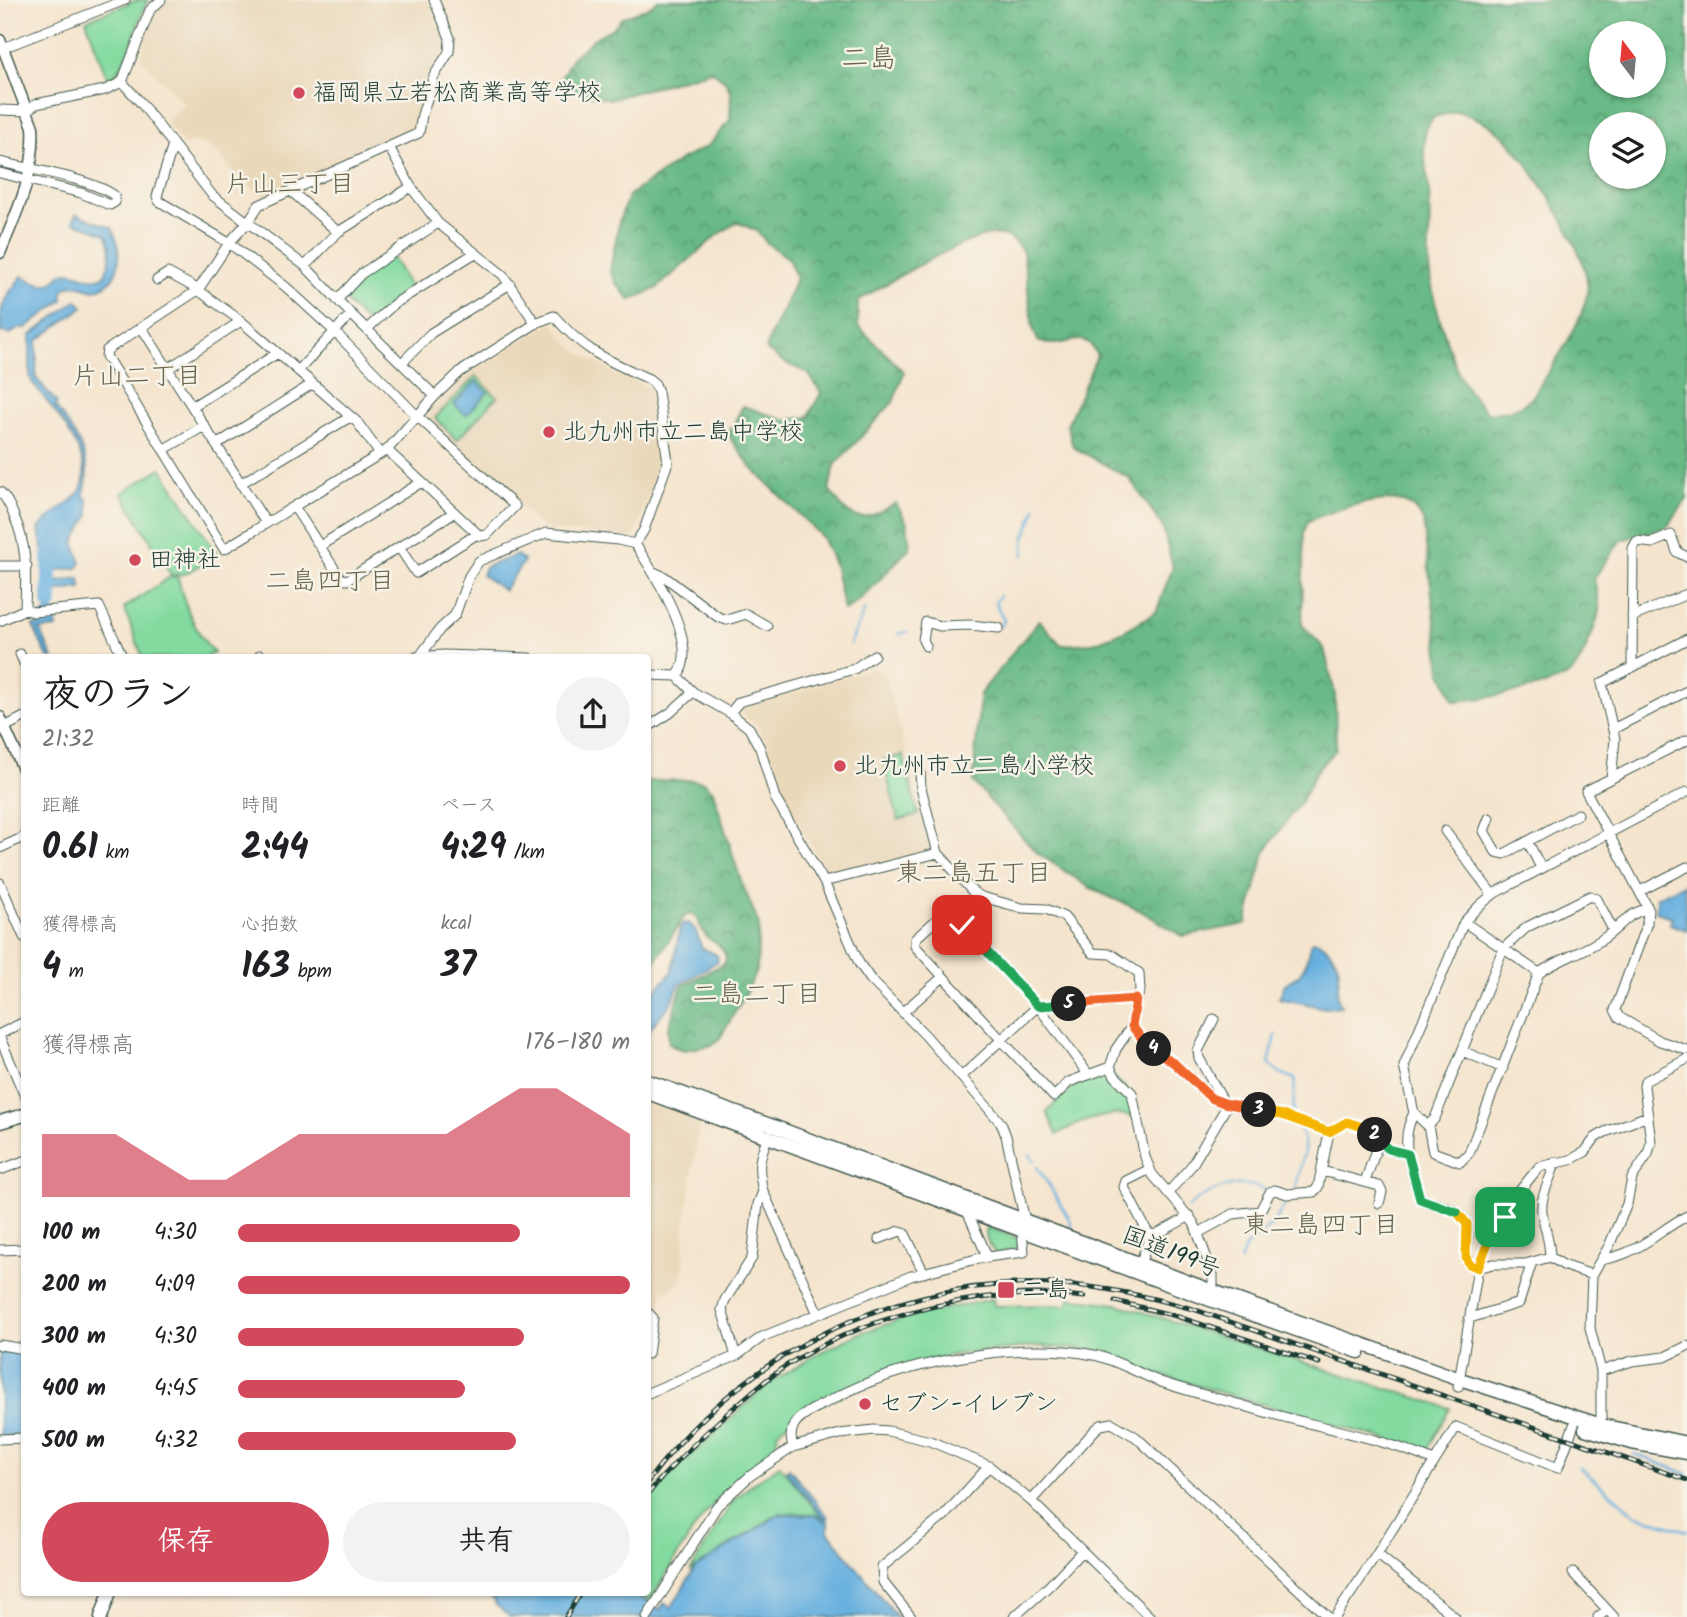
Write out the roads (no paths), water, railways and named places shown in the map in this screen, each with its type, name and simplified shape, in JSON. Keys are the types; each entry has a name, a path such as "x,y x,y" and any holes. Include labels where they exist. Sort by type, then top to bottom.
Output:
{"highway":[{"name":"国道199号","path":"651,1082 1024,1226 1574,1425 1687,1443"},
{"name":"国道199号","path":"651,1094 768,1135 967,1211 1024,1226 1140,1264 1213,1296"},
{"path":"0,1122 21,1116"},
{"path":"0,1129 21,1124"},
{"name":"国道199号","path":"1459,1383 1601,1430 1632,1443 1687,1453"},
{"path":"102,1617 109,1596"}],"main road":[{"path":"0,253 24,197 33,127 1,44"},
{"path":"2,724 21,765"}],"street":[{"path":"1,44 125,0"},
{"path":"0,110 27,111 36,104 105,90 121,82 150,10 161,0"},
{"path":"434,0 450,38 449,52 434,76 419,133 258,205 248,222 229,243 199,290 107,350 106,356 224,549 383,452 460,372 536,324 554,316 572,337 596,355 649,379 658,392 668,463 644,530 635,544"},
{"path":"121,82 212,195 305,265 435,396"},
{"path":"157,280 168,273 199,290 241,321 357,422 383,452 477,534 487,535 515,506 418,417 334,331 286,287 229,243 159,201 157,196 173,145"},
{"path":"389,148 411,187 438,223 510,284 536,324"},
{"path":"0,162 29,174 110,205 115,202 115,197 110,192 29,174 0,173"},
{"path":"305,265 338,232 411,187"},
{"path":"291,191 338,232"},
{"path":"337,300 361,275 438,223"},
{"path":"367,329 394,304 475,253"},
{"path":"402,363 431,333 510,284"},
{"path":"298,371 351,314"},
{"path":"169,368 241,321"},
{"path":"142,328 266,523"},
{"path":"193,406 278,353"},
{"path":"216,445 312,384"},
{"path":"240,484 350,416"},
{"path":"163,450 204,426"},
{"path":"320,546 420,483"},
{"path":"0,492 19,527 25,545 25,610"},
{"path":"295,508 341,579 346,580 453,513"},
{"path":"420,654 455,615 468,576 479,561 546,533 635,544 677,619 685,652 683,669 677,676"},
{"path":"400,547 416,573 477,534"},
{"path":"1632,666 1633,548 1637,541 1652,543 1671,536 1677,552 1687,557"},
{"path":"0,566 26,566"},
{"path":"653,572 718,617 727,620 747,614 767,626"},
{"path":"1632,617 1687,594"},
{"path":"0,621 25,610 33,612 99,606 121,654"},
{"path":"926,646 923,640 926,622 940,626 999,628"},
{"path":"1611,779 1615,739 1601,683 1687,639"},
{"path":"730,713 739,702 854,669 874,654"},
{"path":"651,674 677,676 693,692 730,713 749,728 760,748 775,798 824,882 859,962 871,980 962,1076 1000,1123 1006,1136 1024,1226 1024,1252 924,1273 762,1337 736,1356 651,1392"},
{"path":"1613,729 1687,691"},
{"path":"651,725 670,713 693,692"},
{"path":"2,724 21,718"},
{"path":"1687,740 1586,791 1648,908 1647,923 1615,1010 1619,1017 1660,1041 1687,1050"},
{"path":"920,771 923,800 937,853 973,892 1021,908 1046,909 1064,917 1093,953 1111,954 1139,973 1140,991 1136,999 1132,1026 1116,1049 1110,1067 1132,1093 1150,1169 1160,1186 1190,1216 1198,1233 1213,1275 1213,1296"},
{"path":"1648,908 1630,914 1607,936 1539,973 1469,1153 1460,1162 1433,1152 1428,1126 1414,1114 1404,1066 1464,922 1492,894 1687,792"},
{"path":"1489,818 1484,831 1496,852 1504,855 1577,814"},
{"path":"1445,831 1492,894"},
{"path":"0,848 21,838"},
{"path":"1528,842 1541,867"},
{"path":"824,882 937,853"},
{"path":"1640,891 1687,866"},
{"path":"0,883 21,930"},
{"path":"1428,1126 1435,1118 1503,948 1527,927 1590,896 1597,899 1613,930"},
{"path":"1088,1074 1038,1006 952,914 945,912 915,939 915,946 1054,1097 1069,1082 1110,1067"},
{"path":"1464,922 1539,973"},
{"path":"903,1012 943,977"},
{"path":"962,1076 1038,1006 1136,999"},
{"path":"1213,1019 1198,1051 1199,1058 1226,1104"},
{"path":"21,1024 0,1036 21,1087"},
{"path":"1132,1026 1143,1040 1188,1076 1204,1093 1226,1104 1282,1115 1329,1132 1347,1122 1363,1127 1380,1138 1388,1149 1408,1154"},
{"path":"1462,1051 1503,1068"},
{"path":"1601,1430 1601,1371 1590,1328 1592,1275 1627,1204 1632,1178 1648,1154 1651,1142 1645,1081 1687,1059"},
{"path":"1168,1193 1192,1166 1226,1104"},
{"path":"1414,1114 1405,1135 1420,1199 1460,1213 1467,1224 1466,1257 1469,1264 1478,1268 1493,1264 1525,1264 1550,1257 1565,1266 1592,1275"},
{"path":"1459,1383 1478,1268 1489,1240 1521,1189 1539,1167 1570,1160 1585,1152 1595,1138 1605,1132 1648,1116"},
{"path":"1198,1233 1233,1214 1259,1211 1270,1192 1275,1189 1287,1194 1314,1192 1322,1171 1329,1132"},
{"path":"768,1135 759,1160 758,1172 762,1191 818,1314"},
{"path":"1364,1182 1380,1138"},
{"path":"0,1170 21,1162"},
{"path":"1550,1257 1550,1241 1542,1211 1543,1198 1555,1162"},
{"path":"1150,1169 1126,1181 1124,1187 1148,1233 1155,1235 1190,1216"},
{"path":"1322,1171 1379,1186 1382,1192 1379,1203"},
{"path":"736,1356 722,1310 725,1300 752,1258 762,1191"},
{"path":"967,1211 988,1258"},
{"path":"1601,1261 1628,1252 1687,1216"},
{"path":"879,1239 904,1232 924,1273"},
{"path":"1140,1264 1151,1234"},
{"path":"0,1250 21,1249"},
{"path":"1470,1318 1519,1303 1532,1262"},
{"path":"0,1346 21,1349"},
{"path":"1601,1371 1632,1361 1665,1357 1687,1346"},
{"path":"793,1447 789,1434 792,1425 833,1399 875,1381 952,1358 980,1354 1060,1351 1096,1355 1190,1391 1327,1426 1434,1461"},
{"path":"1031,1501 1094,1430 1101,1424 1112,1423 1136,1437 1328,1617"},
{"path":"1335,1617 1377,1555 1456,1427 1558,1468 1574,1425"},
{"path":"647,1617 717,1506 750,1476 793,1447 840,1434 888,1431 930,1441 989,1466 1031,1501 1150,1617"},
{"path":"0,1440 21,1438"},
{"path":"911,1617 883,1582 882,1567 944,1516 989,1466"},
{"path":"1014,1617 1049,1586 1081,1552"},
{"path":"1377,1555 1455,1617"},
{"path":"1573,1573 1610,1613 1598,1617"}],"water":[{"path":"76,214 112,228 119,255 116,272 111,280 95,290 70,286 63,291 63,300 26,328 20,328 10,334 0,332 4,302 22,276 46,285 67,272 90,278 104,276 110,255 106,234 73,222"},
{"path":"77,300 83,307 37,341 36,378 57,403 55,406 76,437 87,471 83,496 88,499 89,516 74,542 81,562 77,568 49,571 45,568 39,529 79,492 84,479 83,465 70,434 32,382 30,336"},
{"path":"476,381 488,392 466,415 454,404"},
{"path":"517,555 524,561 504,590 482,575 485,567"},
{"path":"80,578 81,588 60,591 52,596 57,628 40,630 51,654 46,654 33,626 40,625 39,617 47,613 43,584"},
{"path":"1684,884 1687,930 1670,924 1672,917 1656,912 1657,897"},
{"path":"684,923 692,926 702,948 717,955 718,961 679,985 672,1002 651,1027 651,996 672,972 680,928"},
{"path":"1311,942 1325,946 1336,961 1339,972 1337,996 1341,1006 1325,1008 1279,998 1285,984 1299,975 1305,966"},
{"path":"0,1349 21,1352 21,1434 0,1436"},
{"path":"789,1468 828,1517 828,1532 897,1617 510,1617 489,1596 639,1596 660,1610 664,1603 671,1608 695,1568 780,1514 814,1515 824,1521 786,1471"}],"waterway":[{"path":"1024,555 1024,540 1036,508"},
{"path":"50,552 50,603"},
{"path":"1000,596 995,602 1004,621 1000,626"},
{"path":"850,644 865,609"},
{"path":"898,634 907,632"},
{"path":"1276,1035 1269,1063 1278,1072 1295,1079 1293,1116"},
{"path":"1296,1190 1304,1148 1302,1132 1297,1124"},
{"path":"1030,1154 1034,1161"},
{"path":"1037,1167 1051,1188"},
{"path":"1188,1208 1204,1195 1226,1187 1248,1185 1268,1192"},
{"path":"1052,1190 1071,1222 1070,1228"},
{"path":"1240,1261 1246,1246 1274,1223 1289,1197"},
{"path":"1634,1454 1687,1474"},
{"path":"1579,1467 1636,1515 1687,1531"}],"railway":[{"path":"651,1477 686,1435 730,1395 777,1360 828,1331 882,1309 938,1294 997,1285 1057,1284 1126,1293 1193,1309 1687,1480"},
{"path":"651,1491 687,1451 755,1390 788,1364 829,1342 899,1316 974,1299 1049,1294 1084,1297"},
{"path":"1115,1301 1176,1316 1319,1363"},
{"path":"566,1617 579,1596"}],"place":[{"name":"福岡県立若松商業高等学校","path":"299,93"},
{"name":"北九州市立二島中学校","path":"549,432"},
{"name":"田神社","path":"135,560"},
{"name":"北九州市立二島小学校","path":"840,766"},
{"name":"二島","path":"1006,1290"},
{"name":"セブン-イレブン","path":"865,1404"}],"district":[{"name":"二島","path":"869,59"},
{"name":"片山三丁目","path":"290,185"},
{"name":"片山二丁目","path":"137,377"},
{"name":"二島四丁目","path":"330,582"},
{"name":"東二島五丁目","path":"974,874"},
{"name":"二島二丁目","path":"757,995"},
{"name":"東二島四丁目","path":"1321,1226"}]}
